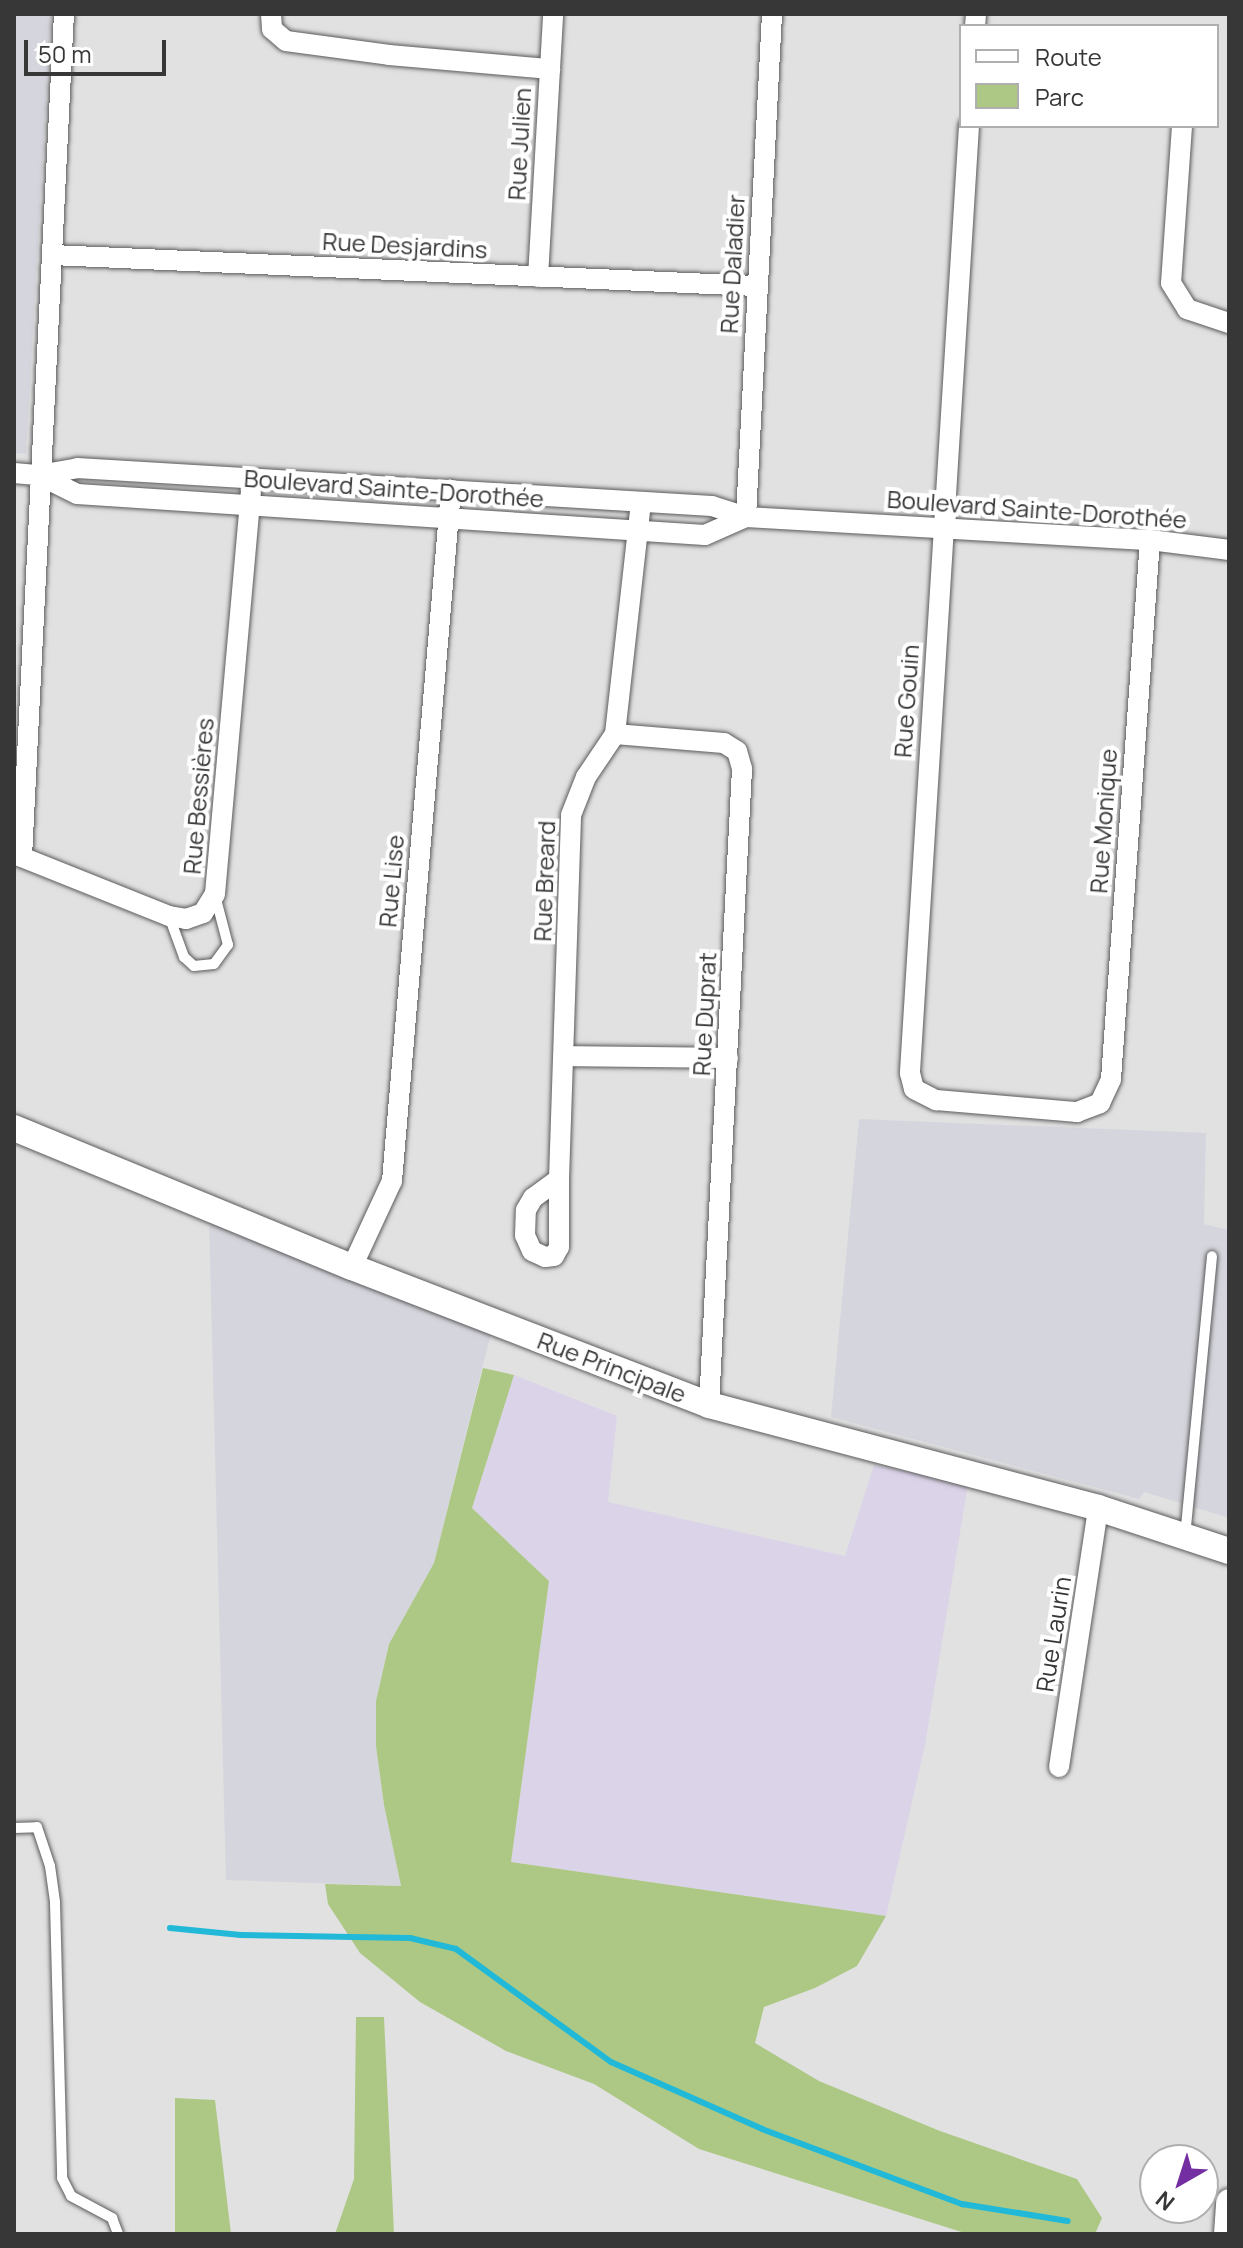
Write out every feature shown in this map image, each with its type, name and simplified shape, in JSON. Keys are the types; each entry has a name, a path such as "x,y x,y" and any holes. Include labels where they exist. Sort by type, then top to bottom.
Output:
{"street":[{"path":"64,14 18,856 169,916"},
{"path":"271,14 272,29 286,41 389,55 550,69"},
{"name":"Rue Julien","path":"538,277 553,14"},
{"name":"Rue Daladier","path":"746,517 772,14"},
{"name":"Rue Gouin","path":"969,128 910,1073 914,1089 936,1100 1077,1112 1100,1103"},
{"path":"1182,128 1171,283 1187,309 1229,323"},
{"name":"Rue Desjardins","path":"52,255 757,286"},
{"name":"Boulevard Sainte-Dorothée","path":"14,473 39,475 77,468 712,506 746,517 1150,540 1229,550"},
{"name":"Boulevard Sainte-Dorothée","path":"39,475 77,494 705,535 746,517"},
{"name":"Rue Bessières","path":"169,916 186,919 203,913 215,894 252,478"},
{"name":"Rue Lise","path":"352,1267 392,1181 451,490"},
{"name":"Rue Breard","path":"559,1179 571,815 586,777 615,734 641,502"},
{"name":"Rue Monique","path":"1100,1103 1111,1079 1150,540"},
{"name":"Rue Duprat","path":"615,734 724,743 737,751 742,769 709,1405"},
{"path":"565,1056 728,1058"},
{"name":"Rue Principale","path":"14,1128 352,1267 709,1405 1098,1508 1229,1551"},
{"name":"Rue Laurin","path":"1059,1767 1098,1508"},
{"path":"1227,2234 1229,2202"}],"lane":[{"path":"169,916 184,957 194,966 214,964 225,954 228,945 215,894"},
{"path":"1185,1537 1212,1256"},
{"path":"14,1828 37,1827 50,1866 55,1903 62,2178 71,2196 112,2218 118,2234"}],"shaded area":[{"path":"14,14 51,14 26,454 14,453"},
{"path":"859,1119 1206,1133 1204,1224 1229,1230 1229,1518 1144,1492 1139,1499 831,1417"},
{"path":"209,1221 491,1333 434,1563 389,1644 376,1701 376,1746 384,1805 401,1886 226,1880"},
{"path":"514,1375 617,1416 608,1502 845,1556 874,1465 968,1484 925,1745 886,1916 511,1862 549,1581 472,1508"}],"green space":[{"path":"483,1368 514,1375 472,1508 549,1581 511,1862 886,1916 857,1966 815,1988 764,2007 755,2043 819,2081 940,2131 1077,2179 1102,2218 1095,2234 968,2234 699,2149 594,2084 506,2051 420,2002 360,1953 328,1904 325,1884 401,1886 384,1805 376,1746 376,1701 389,1644 434,1563"},
{"path":"356,2017 384,2017 394,2234 335,2234 354,2179"},
{"path":"175,2098 215,2100 231,2234 175,2234"}],"waterway":[{"path":"170,1928 241,1935 410,1938 456,1949 611,2062 762,2129 962,2204 1068,2221"}]}
